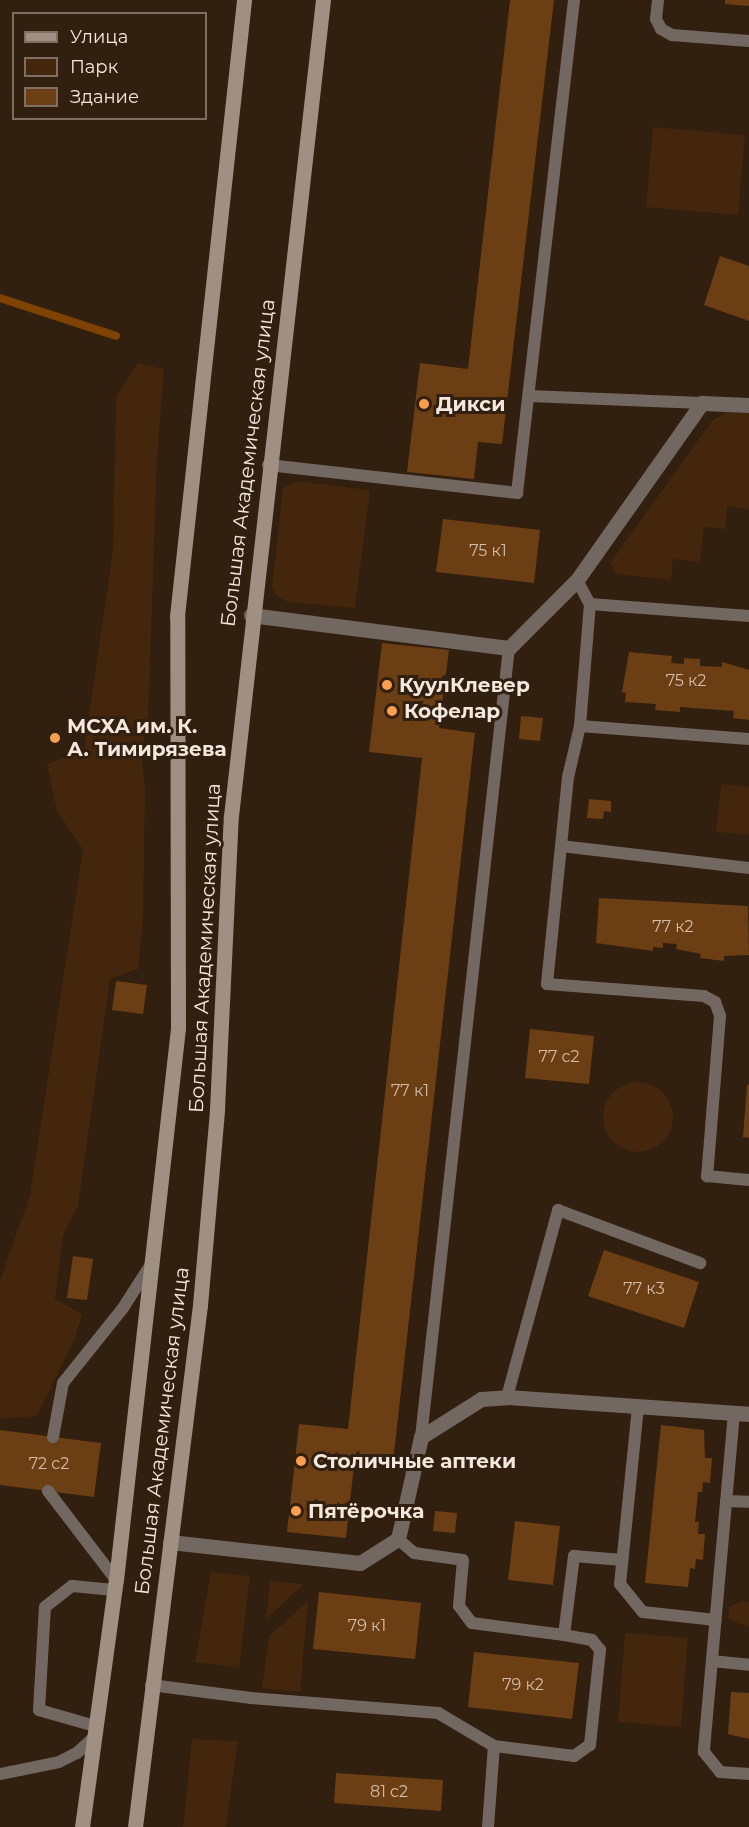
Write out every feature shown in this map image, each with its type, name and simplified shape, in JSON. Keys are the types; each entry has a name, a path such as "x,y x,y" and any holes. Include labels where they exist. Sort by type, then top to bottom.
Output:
{"main road":[{"name":"Большая Академическая улица","path":"81,1827 115,1585 154,1260 178,1028 177,616 244,0"},
{"name":"Большая Академическая улица","path":"135,1827 200,1305 217,1109 231,816 268,465 323,0"}],"street":[{"path":"252,615 509,648 577,580 702,403 749,405"},
{"path":"170,1542 360,1563 398,1539 421,1437 481,1400 507,1397 742,1413"}],"lane":[{"path":"268,465 517,493 574,0"},
{"path":"658,0 656,19 661,29 672,35 749,41"},
{"path":"529,396 702,403"},
{"path":"577,580 590,604 580,726 568,777 547,984 704,996 716,1002 720,1016 707,1176 749,1180"},
{"path":"590,604 749,616"},
{"path":"421,1437 509,648"},
{"path":"580,726 749,739"},
{"path":"561,846 749,868"},
{"path":"507,1397 558,1210 700,1263"},
{"path":"53,1437 63,1383 123,1308 154,1260"},
{"path":"639,1407 620,1584 643,1612 716,1620"},
{"path":"742,1413 726,1500 704,1752 720,1772 749,1774"},
{"path":"48,1491 115,1585"},
{"path":"726,1500 749,1503"},
{"path":"151,1685 251,1698 438,1713 494,1746 574,1756 590,1745 600,1650 592,1640 472,1623 459,1606 463,1560 414,1553 398,1539"},
{"path":"564,1635 574,1556 622,1560"},
{"path":"0,1774 59,1762 77,1753 94,1732 39,1710 45,1607 72,1586 115,1585"},
{"path":"712,1661 749,1665"},
{"path":"488,1827 494,1746"}],"green space":[{"path":"653,127 745,135 738,215 646,207"},
{"path":"138,363 164,369 157,458 148,724 141,752 145,788 143,922 138,969 110,979 78,1206 63,1236 55,1299 82,1314 74,1341 37,1416 0,1419 0,1281 30,1195 83,850 57,811 47,764 84,750 113,550 116,396"},
{"path":"726,412 749,413 749,509 727,506 725,529 704,527 700,562 673,559 671,580 617,574 610,563 712,421"},
{"path":"297,481 370,490 355,608 288,602 276,595 272,587 283,488"},
{"path":"721,784 749,787 749,835 716,832"},
{"path":"645,1082 658,1088 667,1097 671,1103 673,1117 671,1131 663,1142 652,1150 631,1152 613,1142 605,1131 603,1110 613,1092 624,1084"},
{"path":"211,1572 250,1576 239,1668 195,1662"},
{"path":"270,1581 304,1584 266,1619"},
{"path":"308,1601 300,1692 262,1688 269,1636"},
{"path":"741,1601 749,1602 749,1627 728,1619 729,1607"},
{"path":"625,1633 688,1638 681,1727 618,1722"},
{"path":"192,1739 238,1741 226,1827 183,1827"}],"building":[{"path":"510,0 554,0 502,444 478,442 474,479 407,472 420,363 468,369"},
{"path":"725,0 749,0 749,6 725,4"},
{"path":"720,256 749,266 749,321 704,305"},
{"path":"443,519 540,530 534,583 436,572"},
{"path":"382,643 449,650 439,728 475,733 393,1462 355,1457 346,1538 287,1532 299,1424 348,1429 422,758 369,752"},
{"path":"629,652 672,656 671,663 684,664 684,658 700,659 700,666 722,667 722,662 749,670 749,720 733,718 734,711 680,707 680,712 655,710 656,704 625,702 626,693 622,692"},
{"path":"521,716 543,718 540,741 519,739"},
{"path":"589,799 611,801 611,812 604,811 603,819 587,818"},
{"path":"599,898 748,906 749,955 724,956 724,961 700,958 701,954 676,949 677,944 663,943 663,948 653,947 653,951 596,943"},
{"path":"116,981 147,985 143,1014 112,1010"},
{"path":"530,1029 594,1036 589,1084 525,1078"},
{"path":"747,1085 749,1085 749,1138 743,1137"},
{"path":"604,1250 699,1282 684,1328 588,1296"},
{"path":"73,1256 93,1259 87,1300 67,1298"},
{"path":"661,1425 704,1430 705,1458 712,1458 710,1483 703,1482 702,1492 698,1492 695,1522 699,1522 698,1534 705,1534 703,1560 696,1559 695,1569 690,1568 688,1587 645,1583"},
{"path":"0,1430 101,1443 94,1497 0,1485"},
{"path":"435,1511 457,1513 455,1533 433,1531"},
{"path":"515,1521 560,1526 553,1585 508,1580"},
{"path":"319,1592 421,1603 415,1659 313,1649"},
{"path":"474,1652 579,1663 572,1719 468,1707"},
{"path":"731,1692 749,1693 749,1739 728,1734"},
{"path":"336,1773 443,1780 441,1811 334,1803"}],"waterway":[{"path":"0,298 116,336"}],"place":[{"name":"Дикси","path":"424,404"},
{"name":"КуулКлевер","path":"387,685"},
{"name":"Кофелар","path":"392,711"},
{"name":"МСХА им. К. А. Тимирязева","path":"55,738"},
{"name":"Столичные аптеки","path":"301,1461"},
{"name":"Пятёрочка","path":"296,1511"}]}
